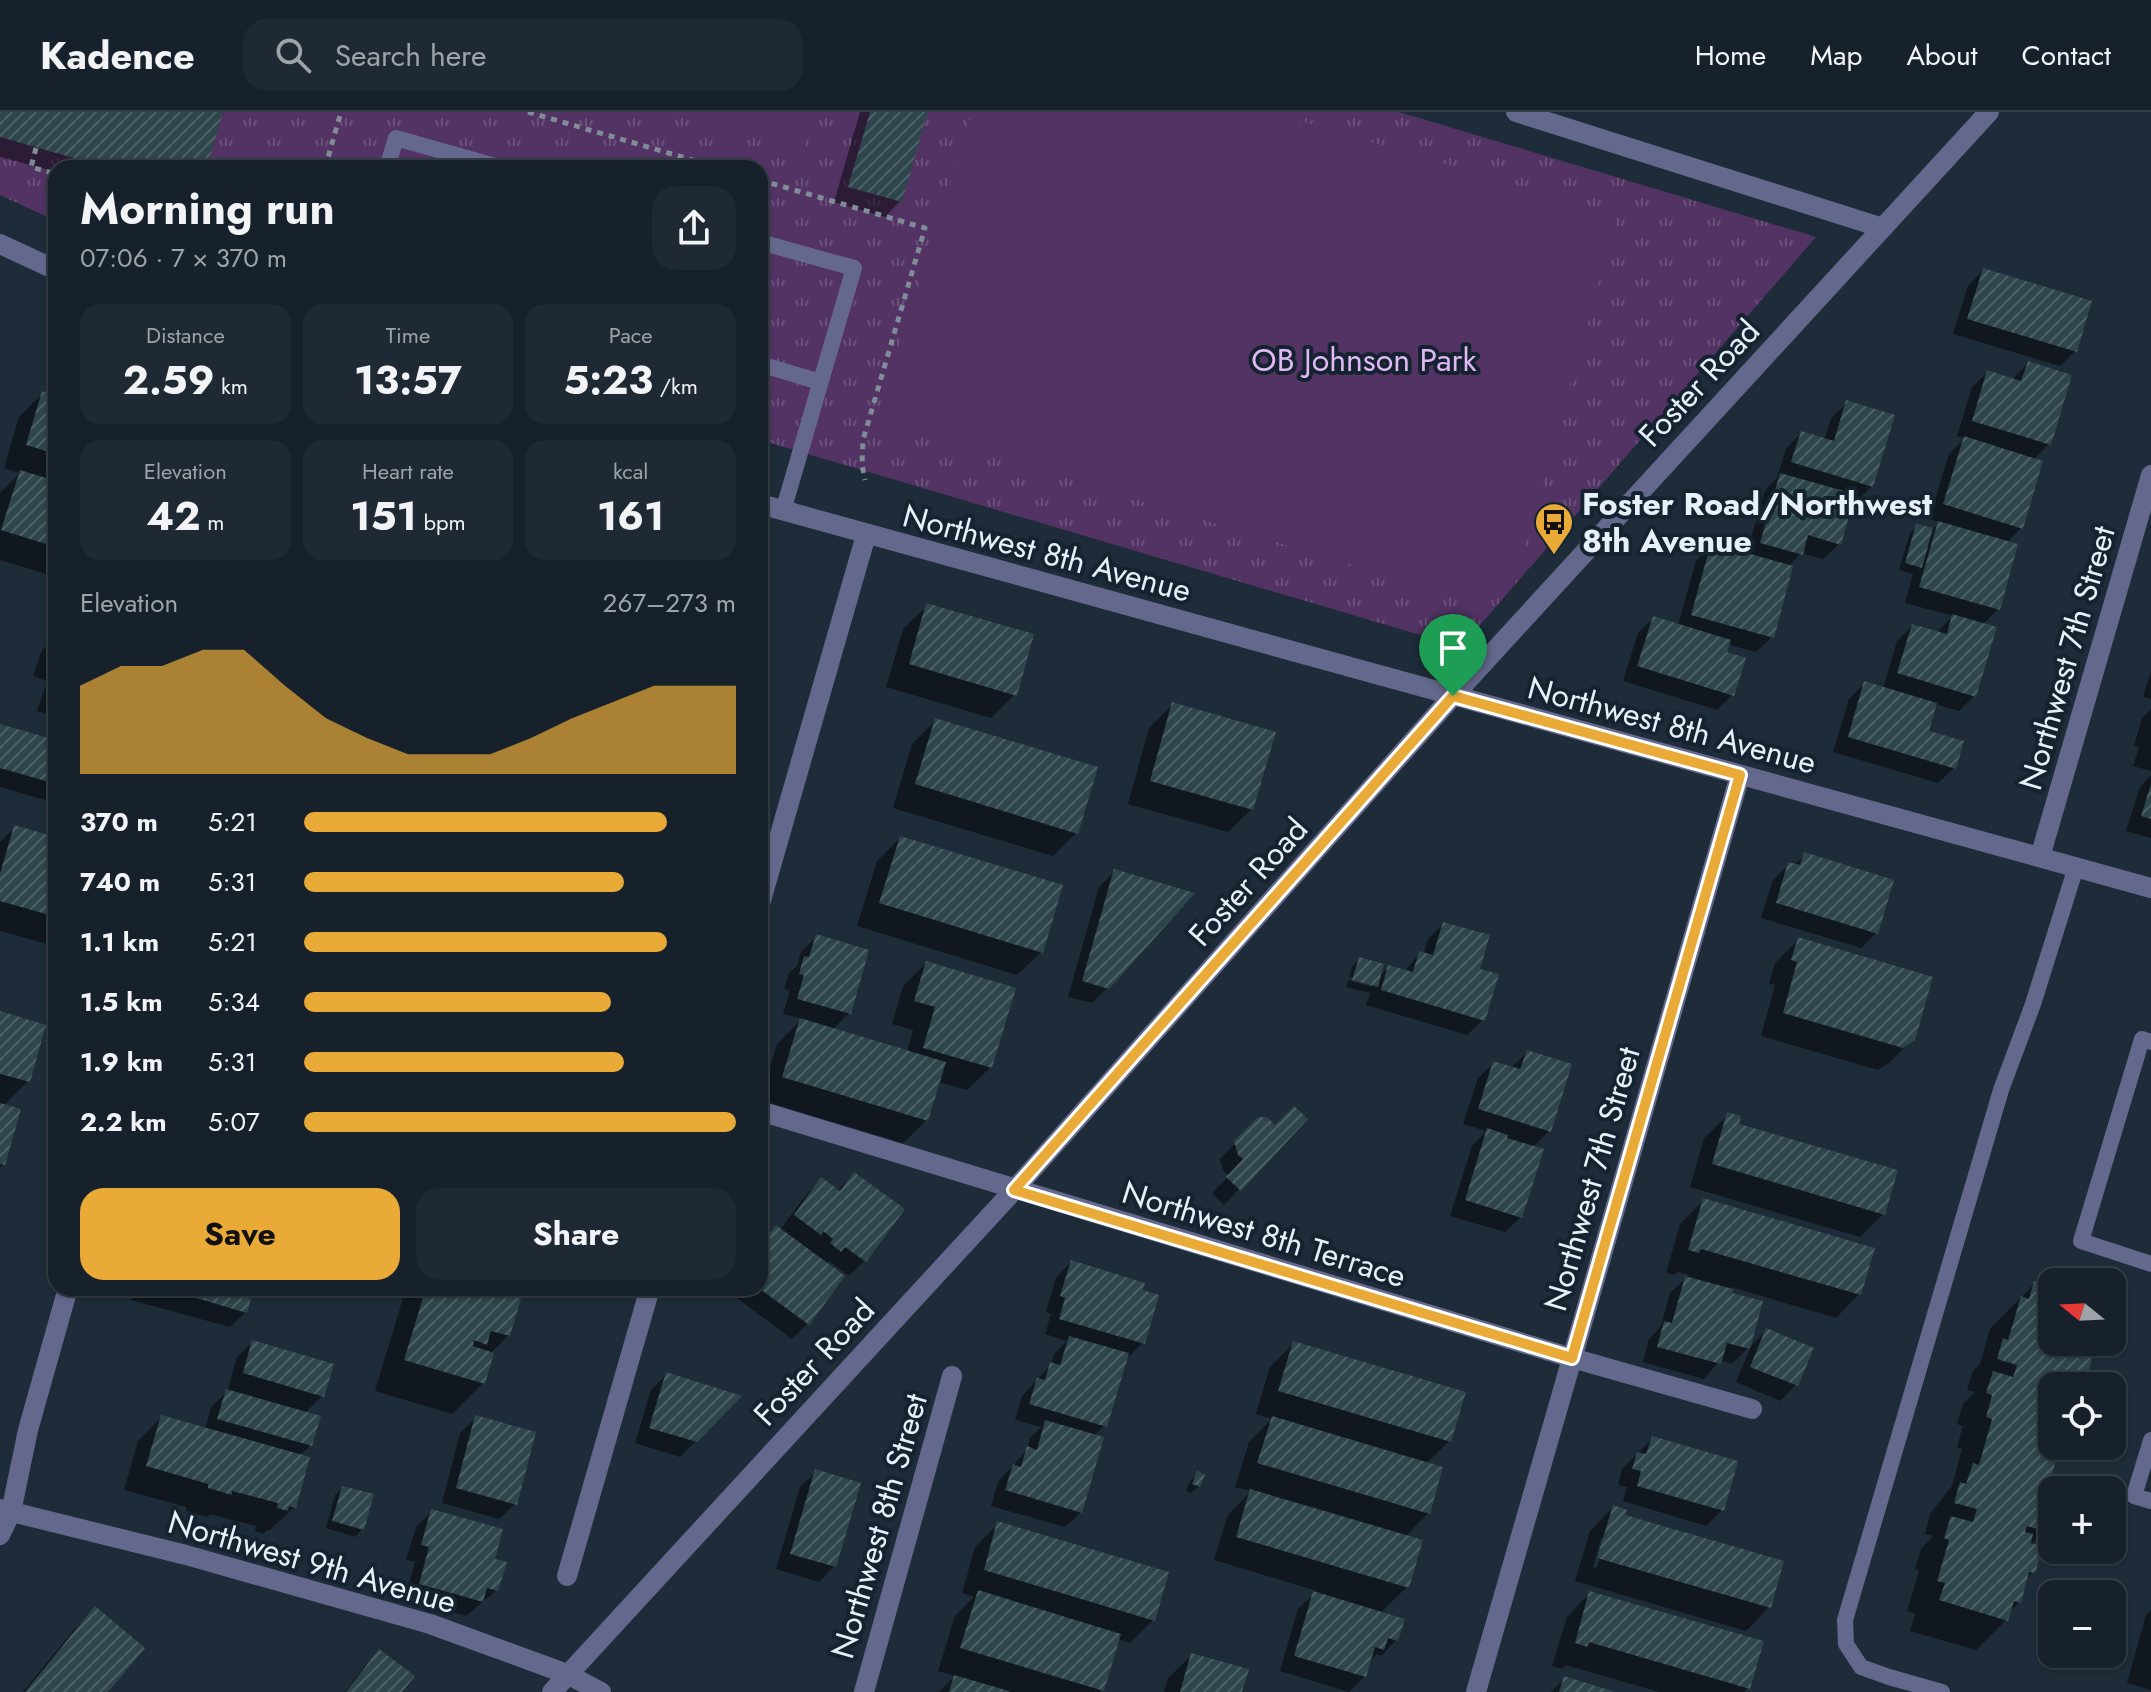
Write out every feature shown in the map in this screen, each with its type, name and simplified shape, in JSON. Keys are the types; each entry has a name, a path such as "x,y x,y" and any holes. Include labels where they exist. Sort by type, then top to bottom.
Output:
{"street":[{"path":"1516,112 1883,228"},
{"name":"Foster Road","path":"552,1692 1014,1190 1453,696 1989,112"},
{"path":"1,249 48,267"},
{"name":"Northwest 7th Street","path":"2040,857 2151,475"},
{"name":"Northwest 8th Avenue","path":"768,506 2151,888"},
{"path":"768,876 866,535"},
{"name":"Northwest 7th Street","path":"1476,1692 1740,775"},
{"name":"Northwest 8th Terrace","path":"768,1113 1572,1358 1752,1409"},
{"path":"0,1535 66,1296"},
{"path":"567,1576 648,1296"},
{"name":"Northwest 8th Street","path":"864,1692 952,1376"},
{"name":"Northwest 9th Avenue","path":"5,1511 186,1555 430,1624 567,1674 601,1692"}],"lane":[{"path":"389,160 396,138 474,160"},
{"path":"768,244 854,268 783,511"},
{"path":"768,366 820,382"},
{"path":"1942,1692 1861,1667 1846,1644 1845,1620 2001,1090 2033,1004 2076,867"},
{"path":"2151,1042 2142,1039 2081,1241 2151,1264"},
{"path":"2151,1440 2134,1496 2151,1501"}],"path":[{"path":"327,160 341,112"},
{"path":"528,112 693,160"},
{"path":"36,148 31,167 48,172"}],"green space":[{"name":"OB Johnson Park","path":"0,112 1399,112 1816,237 1461,647 768,442 768,160 48,160 48,217 0,195"},
{"path":"672,112 814,112 802,152"},
{"path":"972,112 1271,112 1618,215 1521,559 1474,602 878,421"}],"building":[{"path":"0,112 223,112 209,160 81,160 0,137"},
{"path":"870,112 928,112 902,202 848,187"},
{"path":"1983,268 2092,301 2077,352 1967,319"},
{"path":"2028,361 2072,375 2051,445 1972,421 1987,370 2021,381"},
{"path":"42,391 48,393 48,452 26,445"},
{"path":"1846,400 1895,415 1873,487 1791,462 1801,431 1834,441"},
{"path":"1964,436 2043,461 2023,529 1943,504"},
{"path":"20,470 48,479 48,545 1,530"},
{"path":"1780,473 1855,494 1841,545 1808,535 1803,555 1760,543"},
{"path":"1938,521 2018,544 2000,610 1919,587"},
{"path":"1916,524 1933,528 1922,568 1905,563"},
{"path":"1711,543 1793,566 1774,638 1691,615"},
{"path":"926,603 1034,634 1017,696 909,664"},
{"path":"1952,614 1997,627 1976,697 1897,673 1912,624 1947,634"},
{"path":"1653,616 1731,640 1727,652 1746,658 1734,696 1637,666"},
{"path":"1864,681 1937,703 1929,731 1964,741 1956,769 1848,737"},
{"path":"1172,702 1276,732 1253,810 1150,781"},
{"path":"935,718 1098,767 1078,834 915,784"},
{"path":"0,724 48,738 48,782 0,768"},
{"path":"2151,784 2151,819 2141,816"},
{"path":"14,825 48,835 48,915 0,901 0,874"},
{"path":"900,836 1063,885 1043,953 879,903"},
{"path":"1804,852 1894,880 1878,934 1776,903 1788,862 1800,865"},
{"path":"1114,869 1195,893 1109,989 1082,981"},
{"path":"1443,922 1490,935 1480,969 1499,974 1485,1021 1381,990 1388,965 1413,972 1419,951 1433,955"},
{"path":"816,934 869,950 851,1014 797,999 804,975 799,974 804,956 809,957"},
{"path":"1798,937 1933,977 1915,1040 1903,1048 1783,1013 1797,962 1791,960"},
{"path":"1359,957 1384,964 1378,987 1352,980"},
{"path":"926,961 1016,988 992,1068 923,1048 935,1007 914,1001"},
{"path":"0,1011 46,1025 30,1082 0,1074"},
{"path":"800,1018 946,1062 928,1121 782,1077"},
{"path":"1527,1050 1572,1064 1551,1132 1478,1109 1493,1061 1520,1069"},
{"path":"0,1103 21,1109 5,1165 0,1164"},
{"path":"1294,1106 1308,1119 1241,1191 1226,1177 1243,1159 1238,1155 1234,1141 1258,1117 1267,1117 1275,1125"},
{"path":"1727,1112 1741,1116 1739,1124 1898,1170 1885,1215 1712,1164"},
{"path":"1487,1128 1508,1135 1507,1138 1544,1149 1522,1218 1465,1200"},
{"path":"854,1172 905,1209 866,1262 845,1247 841,1252 830,1243 833,1239 823,1231 821,1235 794,1215 821,1177 840,1191"},
{"path":"1703,1198 1875,1248 1861,1295 1701,1249 1699,1253 1688,1250"},
{"path":"776,1225 845,1276 809,1325 768,1295 768,1236"},
{"path":"1071,1260 1145,1283 1143,1290 1159,1295 1145,1344 1059,1319 1065,1298 1060,1296"},
{"path":"1685,1276 1763,1301 1750,1349 1727,1343 1721,1364 1657,1347 1664,1321 1672,1323"},
{"path":"2034,1281 2038,1282 2038,1356 2093,1356 2088,1372 2038,1372 2038,1460 2056,1460 2052,1476 2038,1476 2038,1529 2027,1526 2025,1532 2033,1534 2031,1543 2038,1545 2038,1563 2035,1573 2029,1572 2021,1603 2014,1601 2008,1621 1939,1600 1945,1583 1937,1581 1949,1540 1944,1538 1951,1516 1973,1522 1977,1509 1954,1503 1960,1482 1966,1484 1973,1463 1979,1465 1992,1419 1986,1417 1992,1395 1986,1393 1993,1371 2013,1377 2017,1365 1997,1359 2003,1338 2008,1340 2021,1296 2029,1299"},
{"path":"189,1296 252,1296 247,1313"},
{"path":"424,1296 522,1296 510,1336 491,1331 487,1345 474,1340 473,1346 494,1353 485,1384 404,1360"},
{"path":"1766,1328 1814,1348 1798,1386 1750,1367"},
{"path":"1069,1336 1129,1353 1107,1427 1029,1404 1037,1378 1045,1380 1050,1362 1060,1365"},
{"path":"252,1340 334,1364 324,1397 243,1373"},
{"path":"1293,1341 1466,1392 1451,1442 1278,1391"},
{"path":"666,1372 742,1396 697,1442 649,1428"},
{"path":"226,1389 321,1416 312,1446 217,1419"},
{"path":"161,1415 310,1457 296,1508 289,1506 288,1511 277,1508 278,1503 232,1491 232,1495 208,1488 208,1484 146,1466"},
{"path":"475,1415 536,1432 517,1505 456,1488"},
{"path":"1272,1416 1443,1467 1430,1514 1257,1463"},
{"path":"1045,1420 1104,1437 1082,1513 1005,1490 1013,1464 1021,1467 1027,1446 1037,1450"},
{"path":"1652,1436 1738,1461 1724,1511 1637,1486 1641,1471 1632,1469 1637,1452 1646,1454"},
{"path":"815,1469 861,1483 836,1567 790,1554"},
{"path":"1197,1471 1205,1475 1200,1487 1192,1484"},
{"path":"342,1486 374,1494 364,1530 332,1521"},
{"path":"1250,1489 1423,1540 1409,1588 1236,1537"},
{"path":"1613,1505 1627,1510 1625,1515 1784,1561 1771,1608 1597,1558"},
{"path":"431,1509 503,1529 495,1559 507,1562 498,1591 487,1588 483,1602 419,1584 429,1547 421,1545"},
{"path":"997,1521 1169,1572 1155,1621 984,1570"},
{"path":"978,1590 1121,1634 1104,1691 960,1648"},
{"path":"1313,1591 1405,1619 1398,1641 1388,1638 1384,1650 1375,1647 1366,1677 1294,1656"},
{"path":"1589,1591 1764,1641 1750,1689 1589,1642 1587,1647 1575,1643"},
{"path":"95,1606 145,1648 108,1692 25,1692"},
{"path":"379,1649 415,1676 402,1692 346,1692"},
{"path":"1191,1653 1249,1669 1242,1692 1180,1692"},
{"path":"954,1675 1009,1691 1009,1692 949,1692"},
{"path":"1564,1676 1612,1691 1612,1692 1559,1692"}],"place":[{"name":"Foster Road/Northwest 8th Avenue","path":"1554,556"}],"route":[{"path":"1453,696 1740,775 1572,1358 1014,1190 1453,696"}]}
